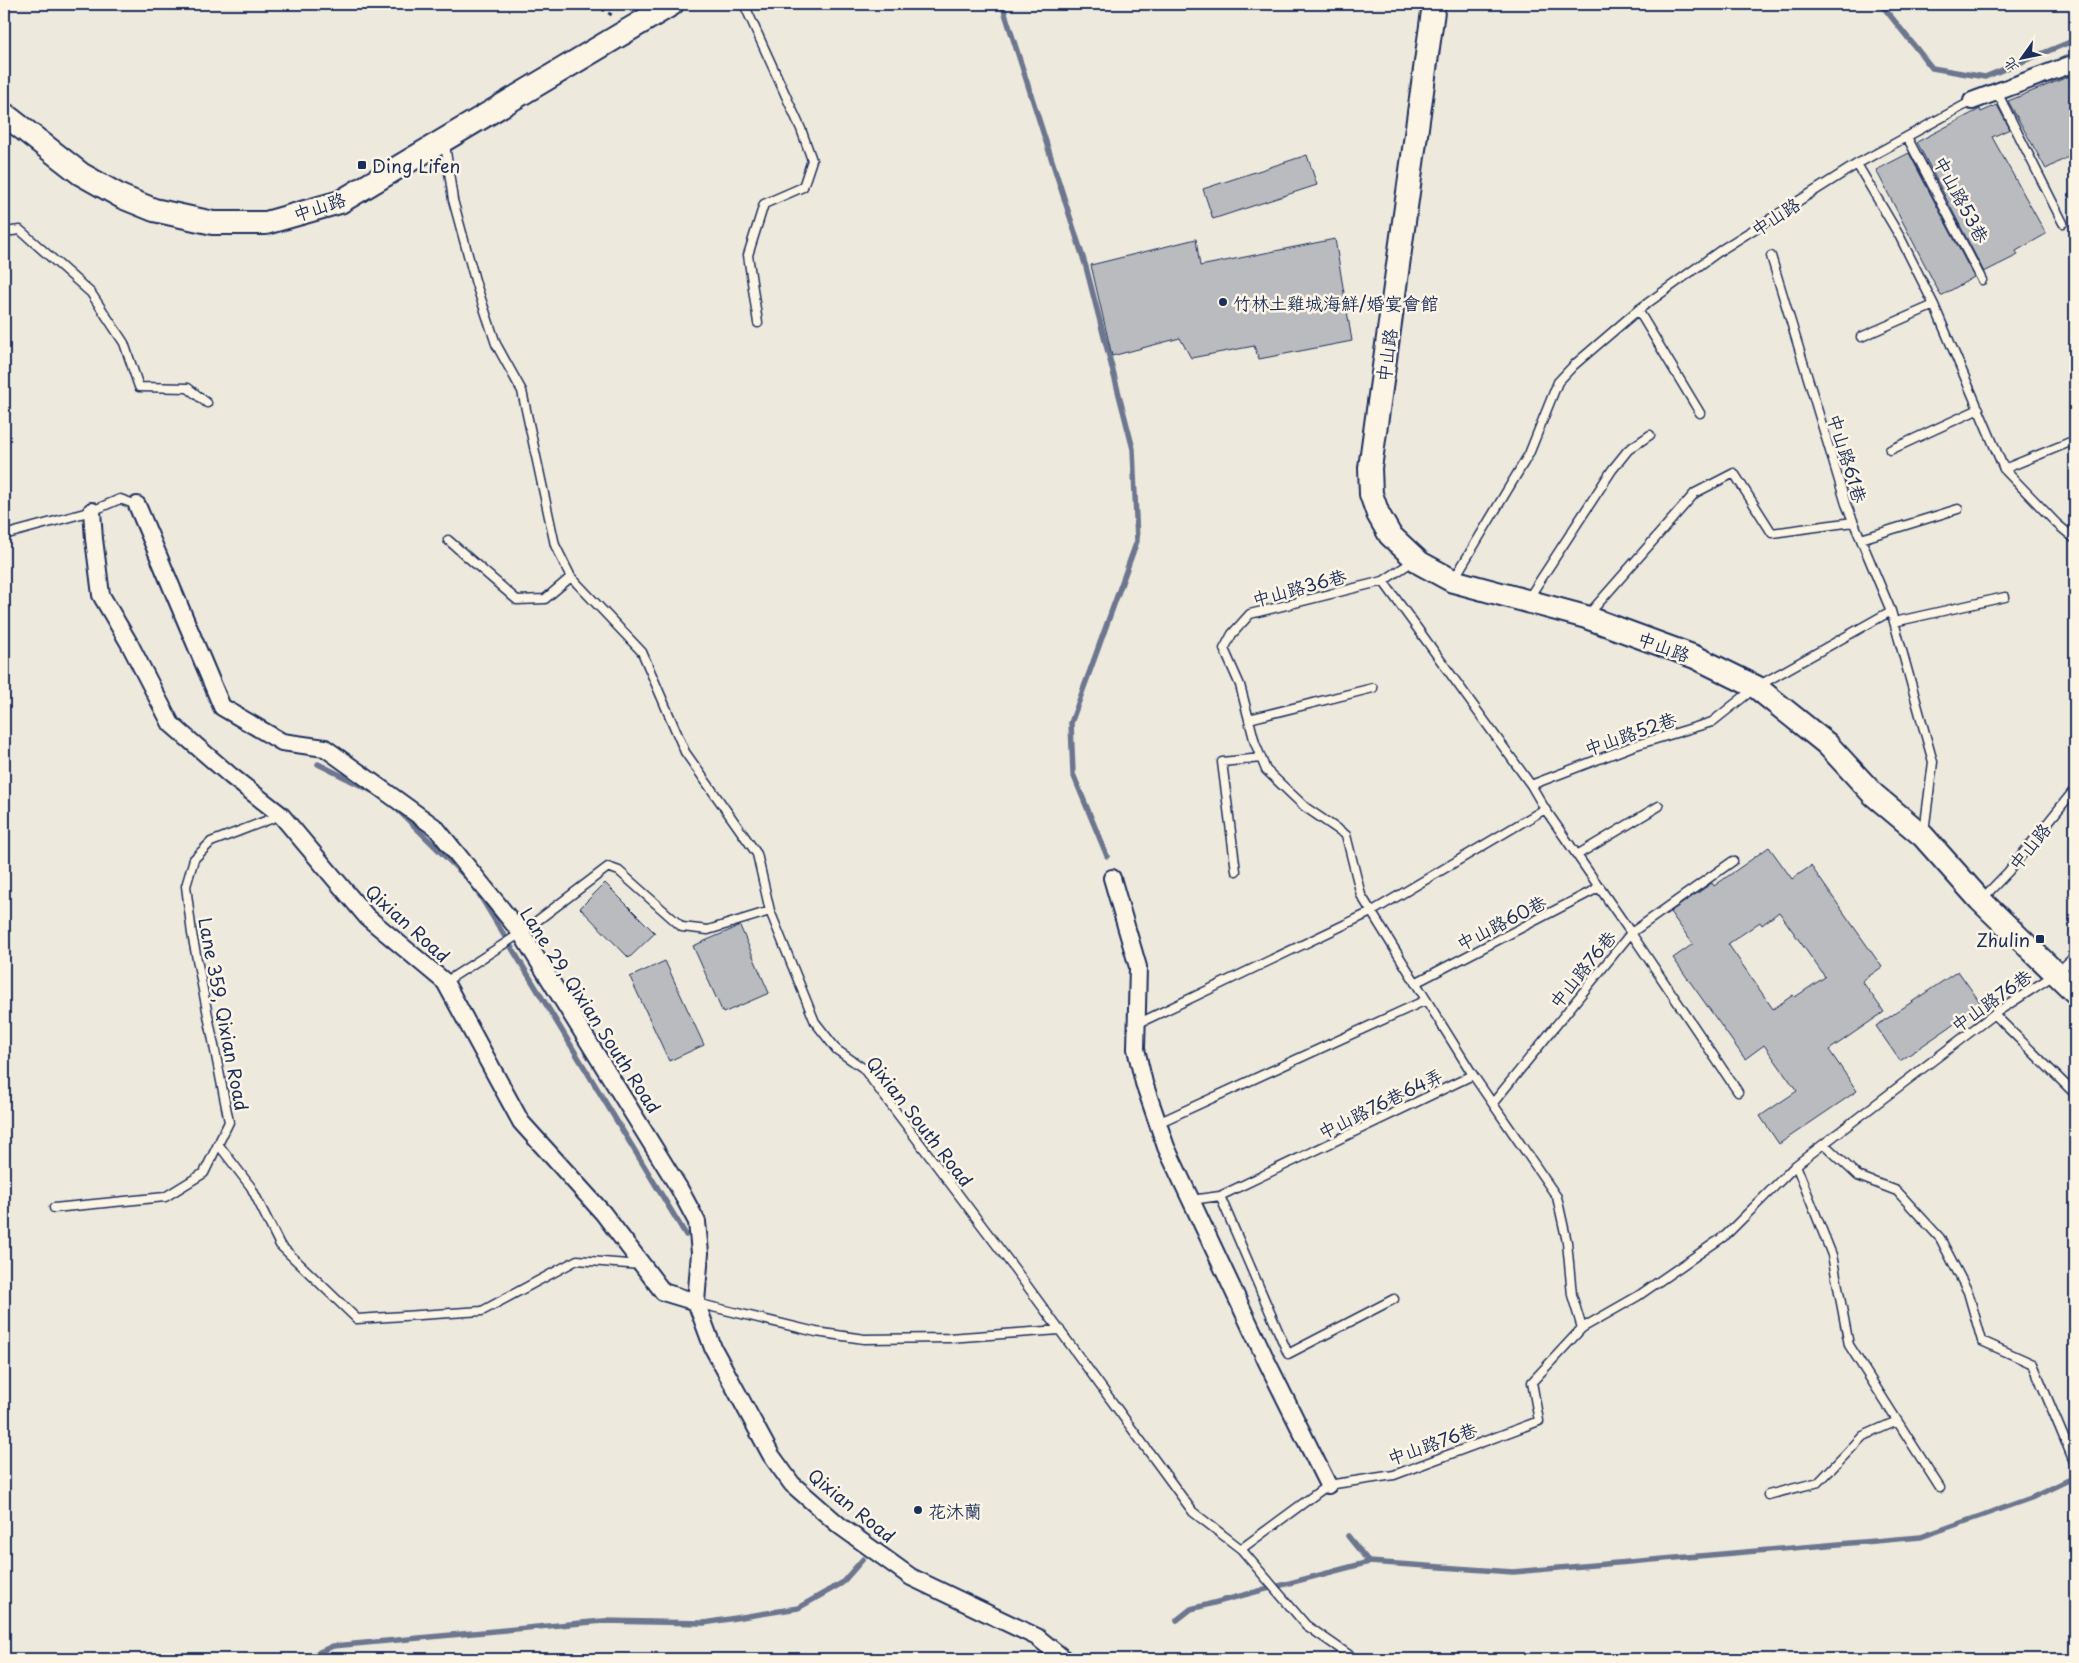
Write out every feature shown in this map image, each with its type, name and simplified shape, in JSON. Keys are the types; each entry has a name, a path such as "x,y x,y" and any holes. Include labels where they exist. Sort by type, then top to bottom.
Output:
{"street":[{"name":"中山路","path":"4,114 81,174 122,196 154,210 213,223 266,223 340,202 672,4"},
{"name":"中山路","path":"1434,4 1370,468 1371,494 1378,514 1390,535 1416,559 1453,581 1586,617 1695,657 1756,687 1827,744 1874,795 1923,836 1980,900 2075,992"},
{"path":"1972,101 2075,63"},
{"name":"Lane 29, Qixian South Road","path":"137,504 222,707 282,742 325,748 436,828 521,933 679,1188 697,1222 700,1253 696,1302"},
{"name":"Qixian Road","path":"92,511 101,595 129,643 171,724 231,776 282,815 367,918 444,982 521,1122 604,1213 663,1292 696,1302 713,1348 771,1455 792,1484 840,1526 911,1576 1037,1637 1064,1659"},
{"path":"1112,878 1138,967 1136,1049 1144,1084 1157,1124 1267,1362 1328,1485"}],"lane":[{"path":"744,4 801,129 812,160 803,187 764,204 748,255 758,323"},
{"path":"1997,92 2063,223"},
{"path":"1972,101 1857,164 1900,237 1934,305 2004,469 2057,524 2075,539"},
{"name":"中山路53巷","path":"1907,137 1982,280"},
{"name":"Qixian South Road","path":"444,141 453,200 476,284 496,344 522,391 555,545 571,577 642,652 685,752 757,854 770,911 814,1022 837,1050 864,1068 1193,1512 1241,1549 1306,1625 1355,1659"},
{"name":"中山路","path":"1453,581 1529,454 1558,382 1574,365 1638,310 1721,250 1857,164"},
{"path":"4,232 20,230 90,293 124,342 139,386 188,388 207,403"},
{"name":"中山路61巷","path":"1586,617 1695,493 1734,472 1772,533 1853,522 1771,256"},
{"path":"1861,337 1934,305"},
{"path":"1638,310 1700,413"},
{"path":"1890,450 1980,409"},
{"path":"1527,601 1612,470 1628,450 1650,435"},
{"path":"2004,469 2075,440"},
{"path":"4,535 92,511 120,499 137,504"},
{"path":"1861,539 1958,509"},
{"path":"1853,522 1891,611 1934,762 1923,836"},
{"path":"448,540 517,600 545,599 571,577"},
{"name":"中山路36巷","path":"1346,834 1305,807 1266,770 1249,720 1240,685 1224,649 1232,634 1250,614 1383,581 1416,559"},
{"path":"1383,581 1531,785 1545,809 1631,933 1733,861"},
{"path":"1894,622 2005,597"},
{"path":"1756,687 1891,611"},
{"name":"中山路52巷","path":"1531,785 1632,746 1712,722 1756,687"},
{"path":"1249,720 1373,688"},
{"path":"1236,871 1222,762 1261,758"},
{"name":"中山路","path":"1980,900 2008,872 2075,789"},
{"path":"1577,855 1659,806"},
{"path":"1137,1024 1371,912 1545,809"},
{"name":"Lane 359, Qixian Road","path":"54,1208 165,1197 204,1173 229,1122 192,934 186,886 194,859 211,842 282,815"},
{"name":"中山路76巷64弄","path":"1191,1200 1220,1196 1473,1075 1361,895 1346,834"},
{"path":"444,982 521,933 608,867 619,871 682,927 708,930 770,911"},
{"name":"中山路60巷","path":"1415,983 1600,887"},
{"name":"中山路76巷","path":"1493,1103 1631,933 1738,1092"},
{"name":"中山路76巷","path":"1241,1549 1328,1485 1394,1475 1540,1421 1532,1382 1582,1328 1638,1296 1726,1235 1796,1165 1994,1014 2057,973 2075,956"},
{"path":"1157,1124 1426,1000"},
{"path":"1994,1014 2075,1094"},
{"path":"1473,1075 1558,1197 1567,1242 1572,1295 1582,1328"},
{"path":"218,1144 251,1187 280,1245 357,1319 482,1311 577,1260 643,1265"},
{"path":"1824,1144 1858,1176 1897,1191 1940,1238 1968,1292 1982,1341 2033,1364 2075,1464"},
{"path":"1796,1165 1832,1255 1849,1345 1940,1488"},
{"path":"1220,1196 1288,1354 1394,1298"},
{"name":"Qixian Road","path":"696,1302 816,1332 864,1340 949,1338 1060,1330"},
{"path":"1768,1495 1819,1482 1863,1436 1897,1421"}],"building":[{"path":"2075,74 2075,153 2046,169 2008,101"},
{"path":"1997,105 2010,129 1992,137 2046,234 2016,251 2018,255 1984,272 1917,142 1980,109 1981,112"},
{"path":"1909,153 1974,277 1941,296 1876,170"},
{"path":"1307,155 1317,185 1213,219 1203,189"},
{"name":"竹林土雞城海鮮/婚宴會館","path":"1196,239 1200,266 1335,239 1352,341 1259,359 1254,346 1191,358 1180,338 1112,356 1091,265"},
{"path":"1769,847 1792,879 1811,866 1882,967 1862,981 1884,1012 1829,1050 1857,1091 1779,1144 1760,1116 1797,1091 1764,1045 1745,1059 1673,958 1693,944 1670,912 1712,883 1714,886","holes":["1779,912 1825,977 1773,1009 1728,944 1760,922 1762,925"]},
{"path":"605,883 655,933 629,958 580,908"},
{"path":"740,926 769,993 723,1013 693,946"},
{"path":"665,961 704,1045 669,1061 630,977"},
{"path":"1958,971 1982,1005 1900,1061 1876,1026"}],"waterway":[{"path":"1002,4 1086,267 1133,449 1137,541 1071,723 1073,774 1107,856"},
{"path":"1881,4 1932,68 1985,77 2075,40"},
{"path":"318,764 372,791"},
{"path":"396,808 464,875"},
{"path":"476,889 686,1235"},
{"path":"1348,1536 1369,1562 1513,1572 1921,1537 2031,1498 2075,1477"},
{"path":"304,1659 333,1646 603,1621 704,1623 798,1608 842,1583 863,1559"},
{"path":"1177,1620 1191,1609 1369,1562"}],"place":[{"name":"Ding Lifen","path":"362,165"},
{"name":"竹林土雞城海鮮/婚宴會館","path":"1223,302"},
{"name":"Zhulin","path":"2040,939"},
{"name":"花沐蘭","path":"918,1510"}]}
